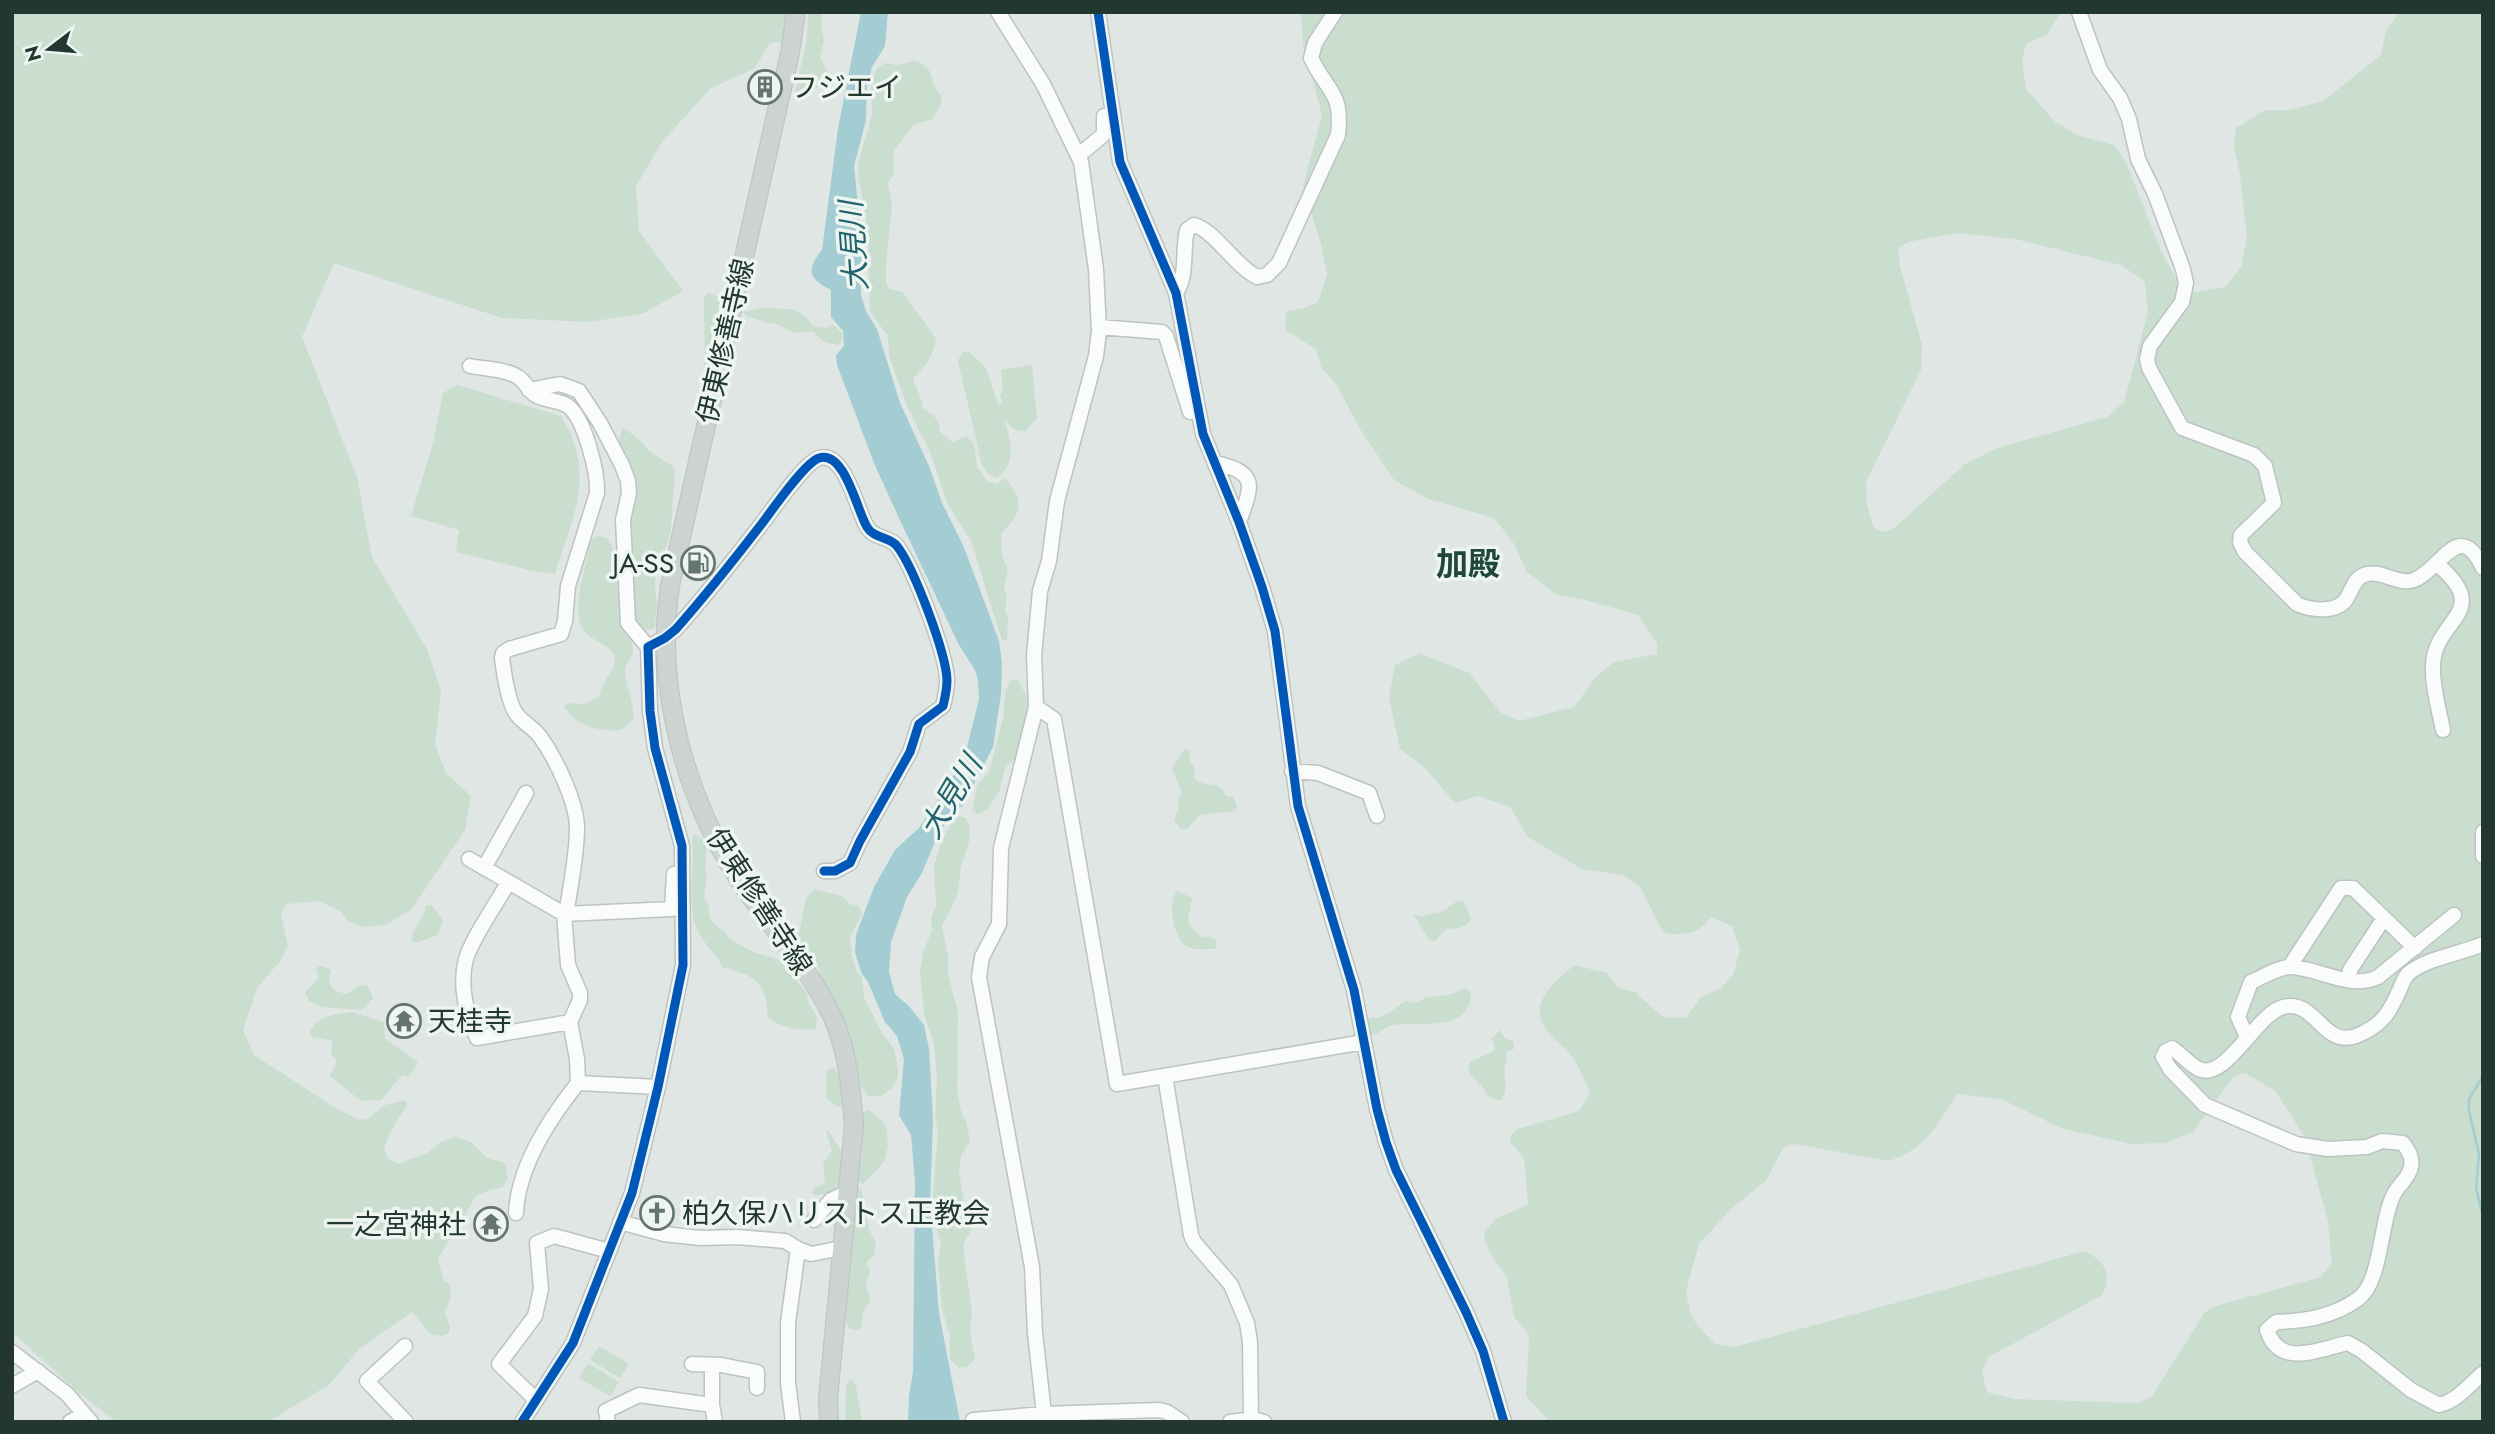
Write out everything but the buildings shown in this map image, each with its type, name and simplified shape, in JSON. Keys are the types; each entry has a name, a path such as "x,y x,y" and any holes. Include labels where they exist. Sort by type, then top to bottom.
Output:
{"main road":[{"name":"伊東修善寺線","path":"796,12 790,53 670,586 666,638 677,734 694,790 731,868 806,971 833,1017 851,1084 854,1125 828,1399 829,1422"}],"street":[{"path":"998,12 1043,84 1079,155 1094,255 1099,327 1096,356 1053,517 1049,561 1040,591 1034,656 1036,707 1001,848 999,924 982,957 979,977 1032,1267 1035,1333 1044,1414"},
{"path":"1098,12 1114,132 1124,173 1176,293 1204,438"},
{"path":"1176,293 1181,284 1186,230 1194,225 1205,230 1243,268 1257,277 1267,275 1279,263 1338,135 1338,103 1311,58 1315,43 1335,12"},
{"path":"2079,12 2100,70 2120,99 2129,119 2138,159 2155,194 2186,283 2182,302 2150,346 2148,368 2182,428 2254,455 2265,466 2274,503 2241,535 2240,542 2245,552 2297,604 2309,609 2335,607 2344,602 2358,578 2369,573 2404,581 2415,580 2454,547 2465,546 2474,551 2483,568"},
{"path":"1079,155 1104,132 1101,79 1106,73"},
{"path":"1099,327 1162,332 1166,336 1192,416 1216,463 1239,522 1275,631 1298,806 1346,963 1377,1109 1389,1151 1483,1352 1504,1422"},
{"path":"470,366 512,374 521,378 529,390 547,400 566,405 573,411 584,434 597,479 597,493 568,586 561,634 509,649 503,653 502,658 512,706 518,716 541,738 558,768 577,828 565,915 568,965 580,994 570,1022 577,1059 578,1083 536,1146 516,1197 516,1213"},
{"path":"522,1422 573,1343 632,1193 658,1087 683,964 682,846 655,748 650,710 648,647 628,623 623,520 629,493 628,481 600,423 579,391 560,384 529,390"},
{"path":"648,647 666,638 692,611 780,498 812,463 819,458 827,458 836,463 845,474 868,528 877,536 896,544 902,555 919,589 935,633 947,681 943,706 919,724 910,752 850,863 835,871 824,871"},
{"path":"1216,463 1241,470 1248,478 1249,491 1239,522"},
{"path":"2436,562 2448,572 2464,600 2460,612 2438,646 2432,664 2443,730"},
{"path":"1036,707 1054,719 1117,1084 1364,1042"},
{"path":"1292,771 1318,773 1369,793 1377,816"},
{"path":"484,868 526,793"},
{"path":"2483,832 2483,856"},
{"path":"469,859 565,915 673,909 675,848 682,846"},
{"path":"508,883 466,958 465,998 469,1020 477,1038 570,1022"},
{"path":"2247,1037 2238,1017 2251,982 2290,966 2341,888 2353,888 2415,948"},
{"path":"2290,966 2368,982 2378,977 2454,915"},
{"path":"2348,980 2350,970 2384,918"},
{"path":"2483,944 2462,953 2422,963 2406,975 2384,1020 2356,1036 2341,1038 2329,1034 2310,1013 2297,1006 2281,1007 2267,1016 2223,1065 2213,1071 2199,1070 2172,1048 2166,1051 2163,1057 2170,1069 2205,1105 2297,1144 2328,1149 2367,1147 2382,1142 2403,1143 2409,1150 2411,1170 2393,1194 2373,1275 2359,1299 2307,1321 2276,1322 2267,1330 2271,1342 2300,1355 2348,1343 2412,1390 2439,1405 2448,1403 2483,1373"},
{"path":"1165,1076 1191,1235 1231,1285 1247,1323 1256,1421 1230,1422"},
{"path":"578,1083 658,1087"},
{"path":"814,1220 831,1200 848,1192"},
{"path":"620,1222 664,1234 785,1241 811,1254 842,1248"},
{"path":"536,1400 499,1364 535,1317 541,1289 537,1243 554,1236 609,1251"},
{"path":"793,1422 788,1383 788,1323 798,1249"},
{"path":"405,1346 367,1381 406,1422"},
{"path":"12,1352 67,1394 88,1418 69,1422"},
{"path":"692,1364 721,1365 757,1372 757,1388"},
{"path":"712,1366 715,1422"},
{"path":"12,1386 38,1371"},
{"path":"608,1422 606,1411 639,1395 712,1405"},
{"path":"973,1420 1044,1414 1121,1417 1159,1410 1182,1422"}],"green space":[{"path":"12,12 789,12 786,41 770,43 754,69 711,88 662,142 636,186 639,231 683,291 644,313 590,322 502,318 334,263 302,337 357,477 372,557 427,649 441,691 435,744 446,773 471,796 465,830 411,910 385,925 363,927 348,921 340,911 319,901 287,904 281,914 288,946 281,960 257,988 243,1030 254,1055 334,1107 359,1120 367,1119 385,1105 406,1100 407,1105 391,1131 384,1149 388,1158 398,1164 427,1153 440,1142 456,1137 471,1142 487,1158 505,1163 508,1178 503,1187 476,1196 438,1259 444,1281 450,1285 451,1297 445,1312 450,1327 449,1333 442,1336 430,1334 412,1312 359,1349 330,1384 268,1422 117,1422 79,1393 12,1332"},
{"path":"808,12 822,12 824,40 820,57 827,71 824,85 814,89 810,95 796,99 796,87 806,43"},
{"path":"1301,12 2061,12 2047,35 2026,44 2022,61 2026,89 2055,122 2080,136 2114,145 2125,160 2162,253 2177,280 2195,292 2225,287 2241,267 2247,238 2234,146 2236,128 2265,110 2289,110 2323,101 2381,55 2386,30 2400,12 2483,12 2483,1422 1550,1422 1526,1396 1529,1334 1514,1317 1507,1277 1492,1256 1485,1242 1484,1232 1496,1219 1528,1204 1524,1158 1510,1142 1510,1136 1518,1129 1579,1111 1590,1093 1573,1058 1544,1026 1540,1017 1542,1000 1553,984 1575,965 1607,973 1618,988 1635,992 1663,1017 1686,1018 1700,998 1721,988 1733,975 1740,950 1732,926 1711,917 1692,932 1666,934 1641,888 1623,875 1582,869 1528,837 1510,807 1478,796 1455,803 1425,768 1400,749 1389,697 1395,665 1419,653 1469,673 1500,712 1519,721 1574,707 1596,677 1614,662 1657,654 1657,644 1638,615 1557,595 1526,571 1515,545 1494,518 1428,499 1394,480 1360,429 1336,384 1321,367 1316,349 1285,330 1286,311 1318,302 1327,274 1321,244 1303,186 1322,115 1303,45","holes":["1955,233 2015,239 2121,265 2145,282 2148,312 2124,402 2107,417 1997,448 1965,464 1893,529 1884,532 1874,528 1867,506 1866,482 1921,370 1922,345 1900,266 1898,248 1908,242","2245,1073 2275,1091 2305,1137 2328,1222 2332,1264 2320,1277 2216,1306 2205,1312 2152,1396 2139,1403 2014,1399 1987,1392 1982,1372 1989,1357 2102,1295 2107,1274 2098,1259 2085,1251 1734,1347 1715,1344 1697,1325 1690,1312 1686,1291 1699,1244 1734,1206 1766,1181 1783,1148 1794,1144 1889,1161 1922,1143 1957,1094 2001,1099 2063,1129 2132,1144 2165,1143 2193,1132 2234,1076"]},
{"path":"915,60 930,71 941,95 941,104 932,120 914,124 893,152 894,174 888,183 892,205 886,283 889,289 903,292 936,339 928,360 913,378 923,408 935,417 940,426 939,431 952,442 966,436 974,444 977,467 988,482 997,484 1005,478 1016,494 1017,514 1001,533 1002,556 1008,570 1004,585 1007,599 1007,640 1002,641 971,541 947,503 930,452 907,406 889,356 888,336 870,312 867,224 858,175 859,160 872,115 871,82 877,68 885,63 899,65"},
{"path":"708,293 723,298 726,308 711,368 702,387 705,358 704,297"},
{"path":"762,308 792,309 806,317 813,326 826,328 833,324 842,333 842,341 838,345 824,342 813,332 794,333 775,323 769,324 745,315 744,312"},
{"path":"968,351 986,368 999,406 1002,403 1000,394 1003,392 1001,370 1032,365 1037,418 1025,431 1014,429 1004,419 1011,451 1008,465 997,478 989,475 982,465 958,361 962,352"},
{"path":"457,385 561,416 572,437 580,476 578,495 555,574 456,552 459,530 411,516 433,443 443,393"},
{"path":"623,427 649,451 674,467 675,471 669,539 656,562 657,605 655,627 650,630 644,629 636,620 630,540 633,535 629,521 626,462 619,439"},
{"path":"598,536 607,538 614,550 624,622 633,644 625,672 633,707 633,720 621,730 588,726 568,713 564,706 569,703 584,704 600,696 615,661 611,650 583,630 578,614 588,546 590,539"},
{"path":"1014,679 1018,680 1026,695 1028,713 1018,756 1005,768 999,792 987,810 979,814 972,812 977,785 989,772 1004,715 1005,693"},
{"path":"1185,748 1190,752 1189,759 1195,769 1194,778 1219,787 1226,796 1233,797 1237,806 1235,811 1200,815 1187,829 1181,829 1174,820 1182,792 1172,768"},
{"path":"956,815 966,818 970,837 961,867 957,895 942,925 948,957 948,975 958,1012 957,1090 970,1140 961,1156 959,1172 971,1226 963,1247 975,1359 967,1367 959,1368 950,1359 950,1335 942,1309 938,1259 941,1243 933,1218 938,1132 935,1117 937,1077 934,1043 924,1014 920,970 932,930 931,917 936,906 934,866 940,845"},
{"path":"695,835 701,838 707,847 704,897 709,906 709,917 730,939 753,952 790,963 793,976 807,993 809,1004 817,1017 816,1029 792,1028 769,1019 765,997 757,982 746,975 723,968 702,938 693,918 692,907 692,839"},
{"path":"814,889 842,896 850,904 859,906 862,914 850,937 852,957 862,978 864,997 881,1031 894,1049 898,1069 898,1078 892,1088 881,1096 868,1096 860,1084 842,1026 842,1016 821,979 818,965 802,948 798,937 806,898"},
{"path":"1177,891 1192,898 1189,923 1200,936 1215,940 1216,949 1191,948 1183,943 1173,921 1172,904"},
{"path":"1463,900 1471,919 1469,922 1460,927 1446,929 1436,940 1430,941 1413,914 1422,917 1441,912"},
{"path":"432,905 443,920 438,935 415,943 411,941 426,906"},
{"path":"323,966 331,970 329,982 335,991 347,994 358,986 367,985 373,998 362,1010 320,1007 309,1001 305,992 319,978 317,967"},
{"path":"1465,988 1469,991 1471,1000 1458,1018 1438,1023 1394,1025 1374,1035 1368,1033 1365,1025 1368,1018 1384,1015 1406,1001 1416,1003 1425,998 1453,994"},
{"path":"351,1012 384,1022 385,1039 417,1061 408,1077 402,1075 381,1100 361,1101 330,1076 337,1061 331,1054 332,1041 312,1037 310,1032 322,1019"},
{"path":"1500,1030 1505,1038 1514,1042 1514,1049 1506,1051 1504,1095 1501,1100 1495,1100 1487,1095 1471,1076 1469,1067 1470,1062 1495,1050 1491,1039"},
{"path":"834,1067 842,1090 842,1105 838,1107 826,1098 827,1070"},
{"path":"869,1110 884,1123 888,1145 884,1162 863,1184 859,1182 858,1171 862,1157 861,1116"},
{"path":"828,1130 843,1154 843,1167 840,1172 842,1190 828,1197 825,1194 814,1195 812,1192 822,1185 825,1179 823,1164 832,1151 826,1131"},
{"path":"857,1186 862,1191 869,1230 876,1243 874,1255 867,1262 870,1271 866,1287 871,1300 863,1313 859,1330 850,1329 845,1320"},
{"path":"599,1346 629,1364 620,1378 590,1360"},
{"path":"588,1363 619,1382 610,1396 579,1378"},
{"path":"851,1378 856,1386 862,1422 845,1422 846,1385"}],"water":[{"name":"大見川","path":"861,12 888,12 885,46 872,67 867,86 866,120 854,166 862,242 861,295 866,311 877,329 900,403 929,466 942,503 963,545 999,641 1002,664 1001,694 993,747 963,805 951,815 938,835 922,873 907,897 891,942 889,972 895,994 924,1025 929,1049 933,1118 930,1202 939,1313 960,1422 908,1422 913,1372 915,1182 911,1135 899,1115 904,1059 897,1036 885,1022 861,972 855,952 856,935 874,887 895,850 919,828 964,759 979,699 975,670 959,645 874,463 837,365 836,355 844,346 843,331 831,317 831,290 818,282 812,273 813,263 822,250 838,128"}],"waterway":[{"path":"2483,1076 2469,1099 2469,1111 2479,1154 2476,1188 2483,1217"}],"cycle path":[{"path":"1098,12 1120,162 1176,293 1203,434 1239,522 1275,631 1298,806 1354,990 1386,1142 1396,1170 1483,1351 1504,1422"},
{"path":"522,1422 573,1343 632,1193 658,1087 683,965 682,846 655,748 650,711 648,647 676,629 797,478 819,458 828,458 836,463 849,484 867,527 874,534 894,543 904,557 935,632 947,680 943,706 919,724 910,752 850,863 835,871 824,871"}],"place":[{"name":"フジエイ","path":"765,87"},
{"name":"JA-SS","path":"698,563"},
{"name":"天桂寺","path":"404,1021"},
{"name":"柏久保ハリストス正教会","path":"657,1213"},
{"name":"一之宮神社","path":"491,1224"}],"district":[{"name":"加殿","path":"1468,564"}]}
